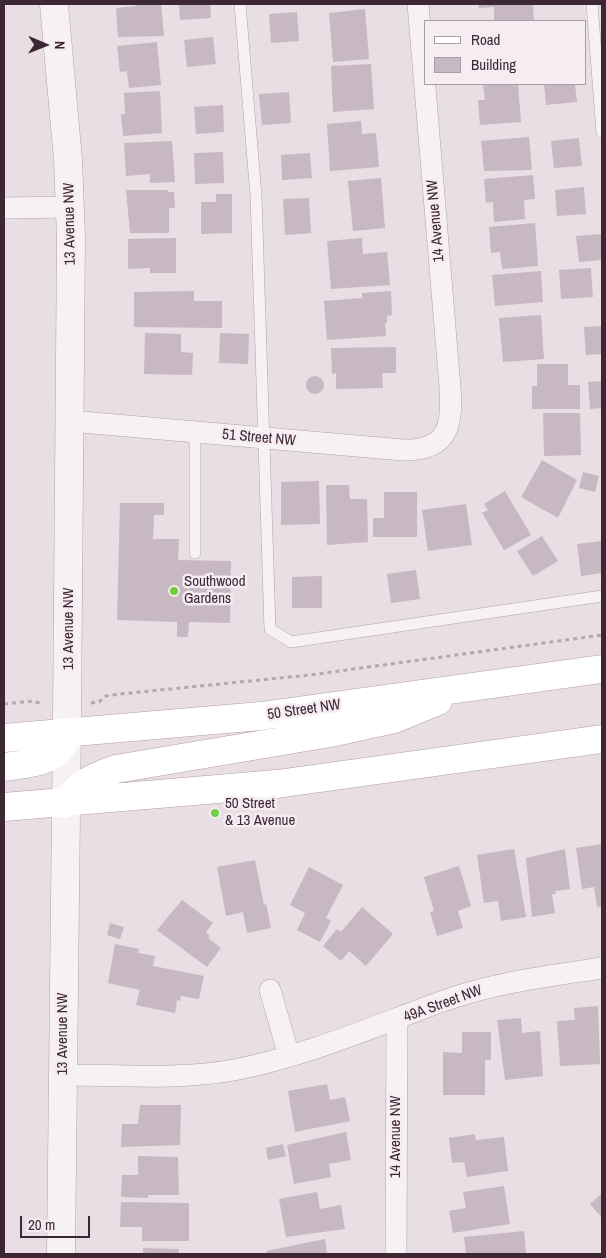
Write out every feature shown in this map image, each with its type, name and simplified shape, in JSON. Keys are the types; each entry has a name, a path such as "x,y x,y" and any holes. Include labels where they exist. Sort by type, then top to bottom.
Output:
{"main road":[{"name":"50 Street NW","path":"4,738 261,716 602,669"},
{"path":"65,804 73,791 87,780 116,769 330,733 394,719 479,685"},
{"path":"4,767 46,760 64,745 68,733"},
{"path":"4,807 65,804 277,784 602,739"}],"street":[{"name":"13 Avenue NW","path":"54,4 70,207 68,733 65,804 62,1254"},
{"name":"14 Avenue NW","path":"418,4 424,75"},
{"name":"14 Avenue NW","path":"425,85 451,393 449,424 444,437"},
{"path":"4,208 70,207"},
{"name":"51 Street NW","path":"70,421 263,439 419,450 433,446 444,437"},
{"name":"49A Street NW","path":"63,1075 212,1074 288,1056 397,1020 447,1000 503,983 602,968"},
{"path":"270,990 288,1056"},
{"name":"14 Avenue NW","path":"396,1254 397,1020"}],"lane":[{"path":"240,4 256,196 270,629 291,642 602,596"},
{"path":"592,4 602,132"},
{"path":"195,433 195,553"}],"path":[{"path":"99,702 106,696 310,675 602,634"},
{"path":"4,704 33,701 40,704"}],"building":[{"path":"136,4 161,4 164,36 118,37 116,8 136,6"},
{"path":"179,4 210,4 211,18 180,20"},
{"path":"478,4 533,4 534,20 494,20 494,7 479,8"},
{"path":"365,9 369,59 333,62 329,13"},
{"path":"297,12 299,41 271,43 269,14"},
{"path":"213,37 216,64 187,67 184,40"},
{"path":"157,42 161,85 129,88 127,71 120,72 117,46"},
{"path":"371,64 374,109 333,112 331,66"},
{"path":"483,85 518,85 521,122 480,125 478,100 485,100"},
{"path":"544,85 575,85 577,102 546,105"},
{"path":"160,91 162,133 123,136 121,114 125,114 124,93"},
{"path":"289,92 291,123 262,125 259,94"},
{"path":"223,105 224,132 196,134 194,107"},
{"path":"361,121 362,134 376,133 379,167 330,171 327,124"},
{"path":"529,137 532,170 484,171 481,141"},
{"path":"579,138 582,166 554,168 551,141"},
{"path":"172,141 175,182 150,183 150,174 126,176 124,143"},
{"path":"223,152 224,183 195,184 194,153"},
{"path":"310,153 312,178 282,180 281,155"},
{"path":"533,175 535,199 524,200 525,219 494,222 493,202 486,203 484,179"},
{"path":"381,178 385,228 353,231 348,181"},
{"path":"584,187 586,214 557,216 555,190"},
{"path":"126,190 168,190 168,192 174,192 175,208 169,208 169,233 130,233"},
{"path":"216,194 232,194 232,233 201,234 201,202 216,202"},
{"path":"309,198 311,233 285,235 283,199"},
{"path":"535,223 538,266 502,269 500,252 491,253 489,227"},
{"path":"601,234 602,260 579,262 576,236"},
{"path":"176,238 176,273 150,273 150,268 128,269 128,239"},
{"path":"362,238 363,254 387,252 390,285 331,289 327,241"},
{"path":"591,268 593,297 561,299 559,270"},
{"path":"541,271 543,302 495,306 492,275"},
{"path":"194,291 194,301 222,301 222,328 134,327 134,292"},
{"path":"391,291 392,315 387,316 387,323 385,323 386,336 327,340 324,301 362,298 362,293"},
{"path":"541,315 544,359 503,362 499,318"},
{"path":"602,326 602,354 586,355 584,327"},
{"path":"145,333 181,334 181,352 193,353 192,375 144,374"},
{"path":"220,333 249,334 248,364 219,363"},
{"path":"396,347 396,373 382,373 383,388 336,389 336,373 332,374 331,348"},
{"path":"537,364 568,364 568,385 580,385 580,409 532,409 532,386 537,386"},
{"path":"315,376 321,379 324,385 321,391 315,394 309,391 306,385 309,379"},
{"path":"602,381 602,408 590,409 588,382"},
{"path":"543,413 580,413 581,455 544,456"},
{"path":"542,460 577,480 558,518 521,497"},
{"path":"583,472 599,476 595,492 579,488"},
{"path":"319,481 320,524 281,525 281,482"},
{"path":"326,485 349,485 350,499 367,499 368,542 327,545"},
{"path":"505,491 531,535 504,550 482,513 488,510 484,504"},
{"path":"384,492 417,492 417,537 373,537 373,518 384,518"},
{"name":"Southwood Gardens","path":"120,503 164,503 164,515 154,515 153,539 179,539 178,560 231,561 230,623 189,622 188,637 177,637 177,622 117,620"},
{"path":"466,504 472,545 428,551 422,510"},
{"path":"542,536 558,561 533,576 517,551"},
{"path":"602,541 602,573 581,576 577,544"},
{"path":"416,570 420,599 391,603 387,574"},
{"path":"322,576 322,608 292,608 292,577"},
{"path":"602,844 602,906 597,907 594,887 582,889 576,848"},
{"path":"514,849 526,917 501,921 498,901 484,903 477,855"},
{"path":"565,849 570,889 555,891 556,894 552,894 555,913 532,917 526,858"},
{"path":"255,860 264,905 266,904 271,928 247,933 243,912 226,916 217,867"},
{"path":"459,866 471,906 458,911 463,928 437,936 430,912 434,911 424,877"},
{"path":"309,867 343,885 326,918 331,921 320,942 297,930 305,913 290,905"},
{"path":"182,900 213,923 206,932 210,936 208,938 221,948 207,967 157,930"},
{"path":"362,907 393,934 366,966 349,951 341,961 323,946 337,929 341,932"},
{"path":"110,923 124,927 120,939 107,935"},
{"path":"115,944 139,949 138,953 155,956 153,966 204,976 199,999 181,996 180,1001 177,1000 175,1013 136,1005 140,990 108,983"},
{"path":"598,1006 600,1064 560,1066 557,1021 575,1020 574,1008"},
{"path":"521,1018 522,1033 540,1031 543,1076 505,1080 497,1020"},
{"path":"462,1032 491,1032 491,1060 485,1060 485,1095 443,1095 443,1052 462,1053"},
{"path":"327,1084 330,1100 345,1097 350,1121 295,1132 288,1091"},
{"path":"140,1105 181,1105 180,1145 121,1147 122,1124 138,1124"},
{"path":"346,1132 351,1160 329,1164 331,1177 294,1184 287,1145"},
{"path":"475,1134 476,1140 504,1137 508,1171 467,1177 464,1162 452,1163 449,1138"},
{"path":"283,1144 286,1156 268,1160 266,1148"},
{"path":"138,1156 178,1157 179,1195 148,1195 148,1198 121,1197 122,1175 138,1175"},
{"path":"504,1186 510,1224 453,1233 449,1211 466,1208 463,1192"},
{"path":"317,1192 320,1209 341,1205 345,1229 286,1237 279,1199"},
{"path":"602,1193 602,1218 590,1204"},
{"path":"121,1202 189,1203 189,1241 142,1241 142,1227 120,1227"},
{"path":"524,1231 526,1254 466,1254 464,1237"},
{"path":"325,1239 327,1254 267,1254 266,1251"},
{"path":"143,1248 179,1249 179,1254 143,1254"}],"place":[{"name":"Southwood Gardens","path":"174,591"},
{"name":"50 Street & 13 Avenue","path":"215,813"}]}
